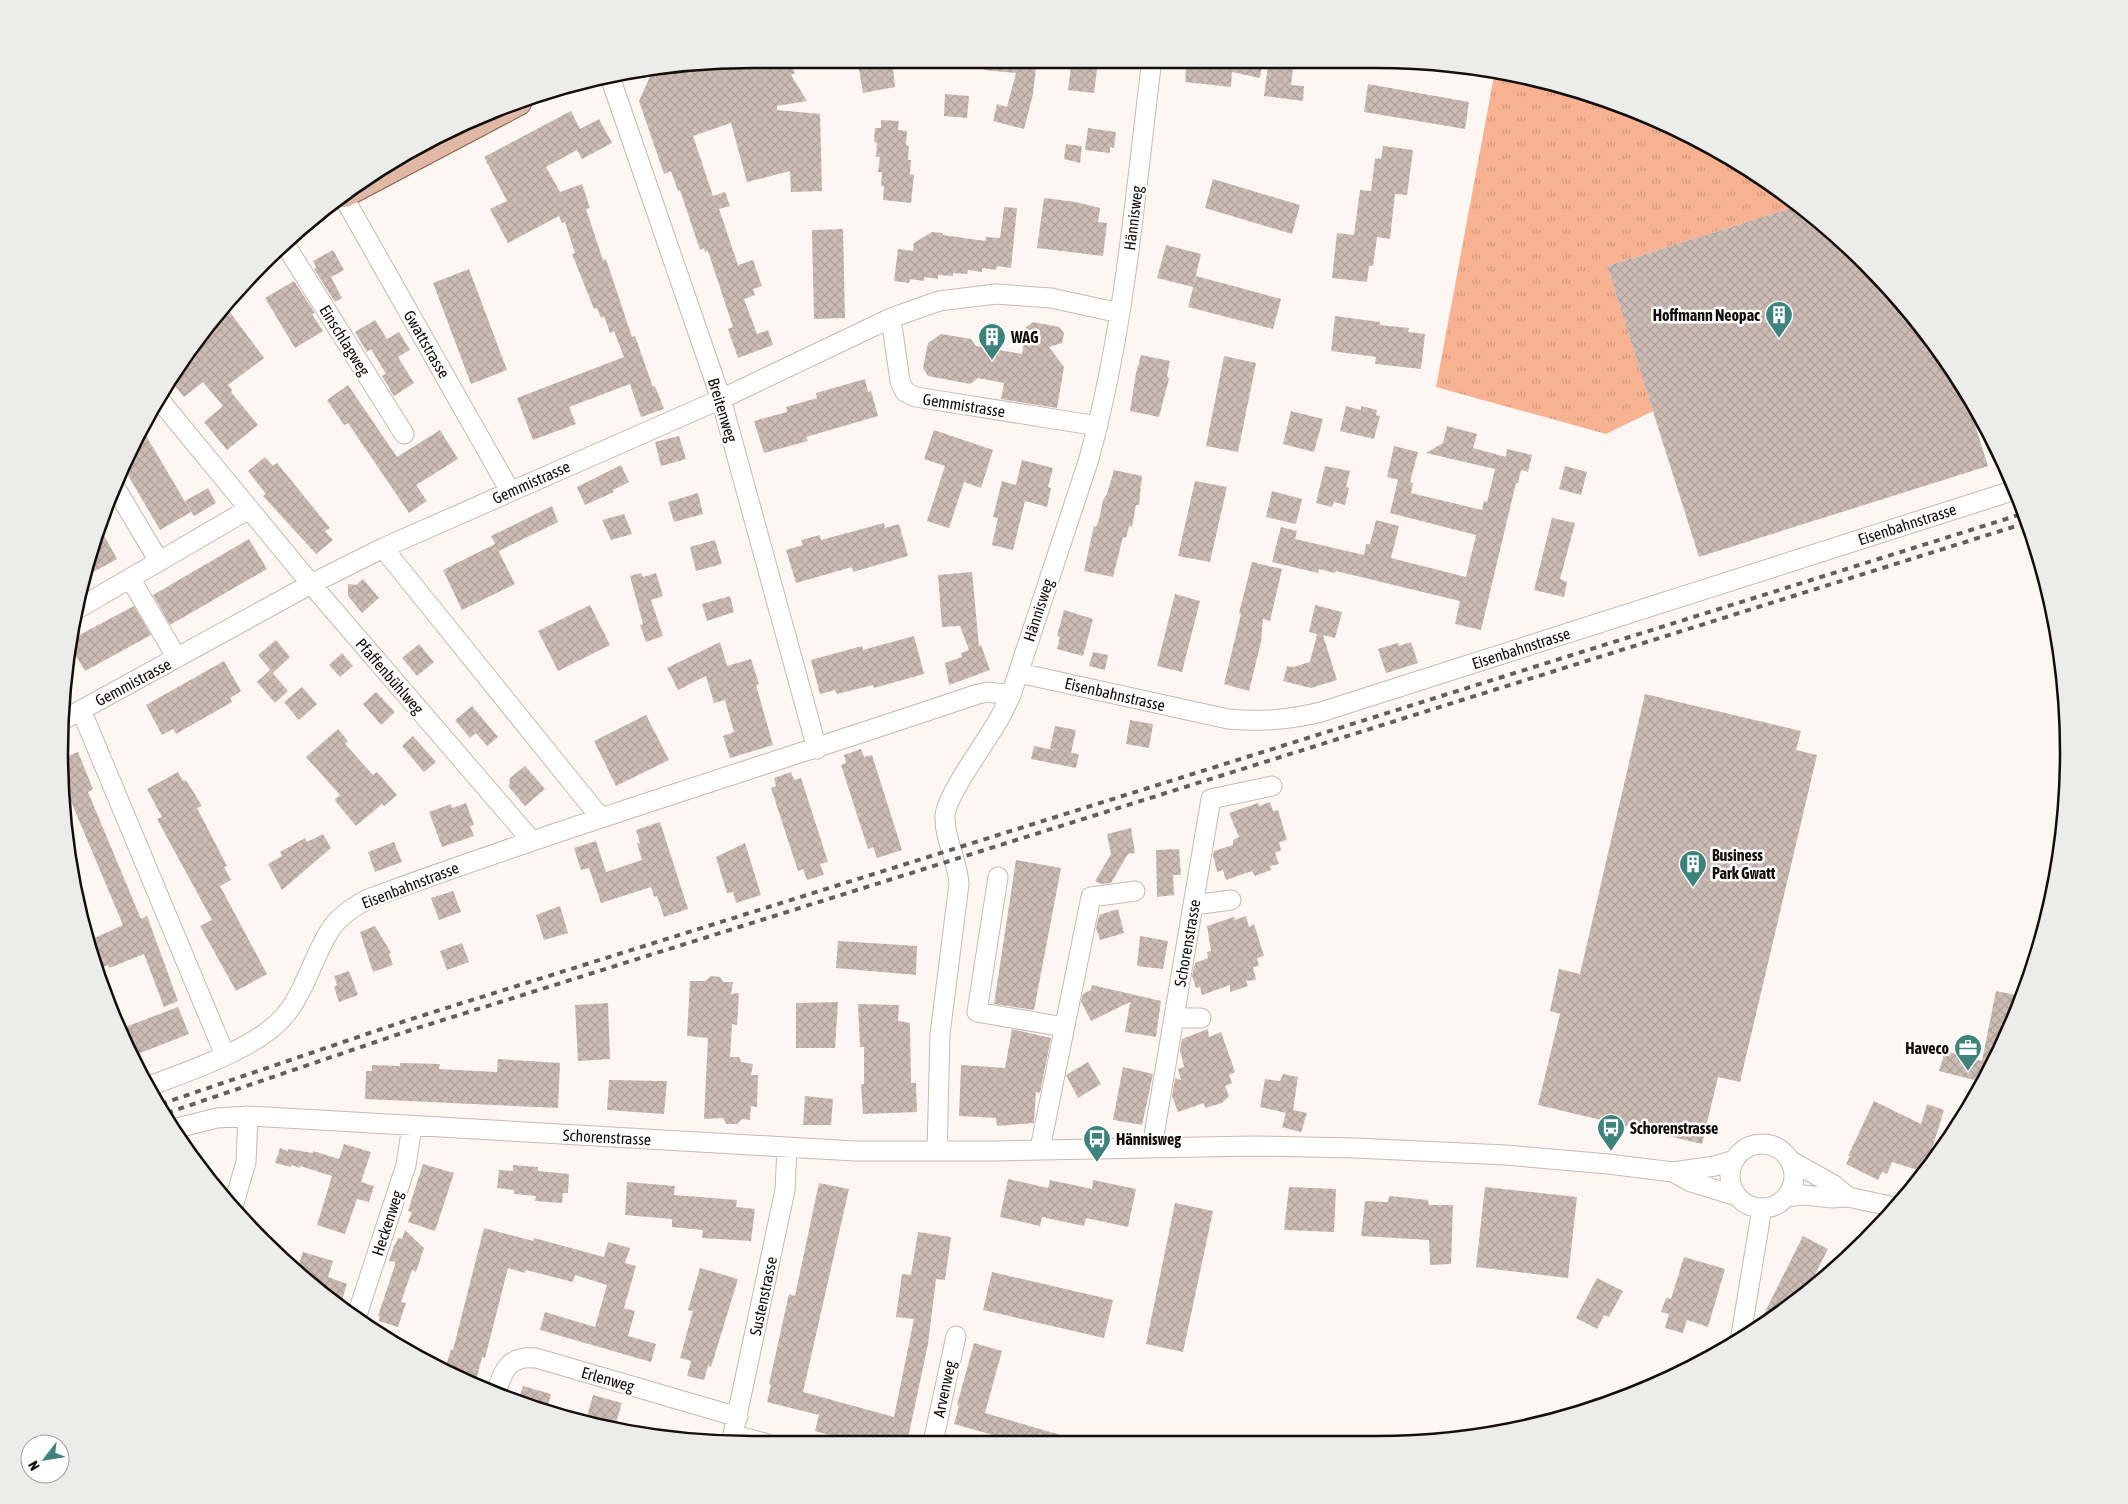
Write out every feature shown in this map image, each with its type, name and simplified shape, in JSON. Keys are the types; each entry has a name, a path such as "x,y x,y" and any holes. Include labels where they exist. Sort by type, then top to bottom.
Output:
{"street":[{"name":"Hännisweg","path":"937,1151 940,1034 959,884 958,869 945,815 954,793 999,720 1011,695 1098,426 1120,313 1151,68"},
{"name":"Breitenweg","path":"612,82 721,399 817,749"},
{"name":"Gwattstrasse","path":"347,201 510,491"},
{"name":"Einschlagweg","path":"288,249 404,434"},
{"name":"Gemmistrasse","path":"69,717 311,584 383,548 721,399 890,318 939,302 996,294 1052,298 1120,313"},
{"name":"Gemmistrasse","path":"890,318 900,380 905,392 916,397 1098,426"},
{"name":"Pfaffenbühlweg","path":"163,404 311,584 532,841"},
{"name":"Eisenbahnstrasse","path":"1019,673 1228,719 1257,722 1289,719 1321,712 2009,492"},
{"path":"118,496 145,570"},
{"path":"84,605 249,509"},
{"path":"383,548 600,817"},
{"name":"Gemmistrasse","path":"145,570 177,658"},
{"name":"Eisenbahnstrasse","path":"154,1084 201,1067 225,1055 263,1034 285,1016 301,990 330,930 348,910 368,899 600,817 817,749 978,694 988,692 1011,695"},
{"path":"81,710 225,1055"},
{"name":"Schorenstrasse","path":"1152,1147 1157,1108 1175,1018 1212,799 1272,786"},
{"path":"998,877 977,1012 1064,1026"},
{"path":"1040,1149 1090,897 1135,891"},
{"path":"1194,905 1231,900"},
{"path":"1175,1018 1202,1018"},
{"path":"235,1200 246,1162 248,1116"},
{"name":"Schorenstrasse","path":"180,1127 217,1118 248,1116 855,1151 1303,1146 1424,1150 1551,1159 1673,1172 1716,1166 1734,1160"},
{"name":"Heckenweg","path":"358,1311 406,1165 412,1126"},
{"path":"1791,1161 1794,1176 1793,1184 1786,1197 1775,1205 1762,1208 1752,1206 1737,1196 1730,1182 1734,1160 1747,1147 1765,1144 1783,1151 1791,1161 1834,1185 1848,1197"},
{"name":"Sustenstrasse","path":"735,1432 785,1190 787,1148"},
{"name":"Schorenstrasse","path":"1673,1172 1692,1182 1737,1196"},
{"path":"1786,1197 1803,1195 1832,1198 1848,1197 1889,1206"},
{"path":"1742,1330 1762,1208"},
{"name":"Arvenweg","path":"934,1436 956,1336"},
{"name":"Erlenweg","path":"498,1387 502,1375 508,1366 516,1360 526,1357 536,1358 735,1432"}],"green space":[{"path":"1494,78 1553,91 1596,104 1638,120 1679,138 1718,159 1792,208 1607,266 1653,411 1606,434 1436,387"}],"building":[{"path":"792,68 795,73 791,75 807,101 777,106 777,110 820,114 822,191 791,192 790,171 747,182 731,123 693,136 713,196 725,192 730,206 719,209 738,265 753,260 762,286 753,289 755,295 744,299 757,334 768,330 773,345 738,358 728,329 733,327 708,251 705,252 704,248 700,250 680,190 678,191 671,171 664,174 639,101 651,75 707,69"},
{"path":"859,68 893,68 895,87 863,93"},
{"path":"984,68 1036,68 1033,94 1024,129 993,121 997,104 1007,107 1016,73 984,70"},
{"path":"1071,68 1097,68 1094,93 1068,90"},
{"path":"1186,68 1262,68 1260,78 1232,72 1231,87 1185,82"},
{"path":"1268,68 1293,69 1291,85 1304,86 1303,101 1264,96"},
{"path":"1368,84 1469,102 1465,129 1364,112"},
{"path":"945,94 969,96 967,118 944,116"},
{"path":"571,111 580,129 599,119 612,143 582,159 577,150 546,167 560,192 582,184 590,208 586,209 603,260 606,259 632,337 635,336 653,387 655,386 664,409 641,417 630,384 569,407 576,424 533,440 517,398 624,357 614,331 610,333 604,316 601,318 597,308 594,309 572,254 575,253 565,222 562,223 559,216 508,243 490,209 507,201 484,157"},
{"path":"881,120 899,121 898,130 907,131 908,160 911,160 910,174 914,175 911,203 883,200 882,172 878,172 880,157 876,157 877,143 874,142 875,128 881,128"},
{"path":"1088,128 1116,132 1114,148 1110,147 1110,153 1085,150"},
{"path":"1066,144 1082,146 1080,163 1064,159"},
{"path":"1383,146 1413,150 1407,195 1395,194 1390,239 1377,237 1373,266 1369,266 1367,282 1332,278 1337,233 1354,235 1360,190 1371,191 1375,158 1381,159"},
{"path":"1213,179 1300,205 1292,234 1205,208"},
{"path":"1044,198 1076,202 1100,208 1098,222 1107,223 1103,256 1037,248"},
{"path":"1004,207 1017,208 1011,268 997,266 996,270 982,268 982,272 968,270 967,274 953,273 953,276 938,275 938,279 924,277 924,281 910,279 909,283 894,281 898,249 913,251 914,243 932,232 985,241 986,237 1000,238"},
{"name":"Hoffmann Neopac","path":"1792,208 1827,237 1860,268 1919,335 1972,416 1988,466 1699,557 1607,266"},
{"path":"843,229 845,318 814,319 812,230"},
{"path":"1166,245 1201,254 1193,287 1157,278"},
{"path":"333,250 344,270 331,277 342,298 335,302 314,269 316,267 313,261"},
{"path":"469,269 507,370 471,384 433,283"},
{"path":"1196,276 1281,299 1273,329 1188,307"},
{"path":"294,281 315,313 312,314 323,331 295,348 265,298"},
{"path":"229,311 264,358 228,385 232,390 231,392 258,425 227,450 204,422 223,406 203,382 184,397 174,385 209,335"},
{"path":"1335,316 1380,322 1380,325 1409,328 1408,332 1425,334 1421,369 1375,364 1376,357 1331,351"},
{"path":"375,320 387,339 399,332 410,350 398,357 414,383 394,396 382,376 386,374 371,349 367,352 355,332"},
{"name":"WAG","path":"1033,322 1059,327 1064,333 1062,343 1049,347 1064,367 1057,408 1001,399 1004,383 978,378 970,384 928,376 923,368 928,343 941,334 971,339 976,346 1022,354 1026,327"},
{"path":"1141,355 1170,361 1167,376 1169,379 1159,417 1130,411"},
{"path":"1224,356 1256,363 1238,452 1206,446"},
{"path":"865,379 868,392 871,391 878,416 806,437 808,441 764,453 754,421 787,412 786,407 817,398 816,393"},
{"path":"348,385 397,457 440,430 458,459 416,485 427,501 409,513 348,423 344,425 327,400"},
{"path":"1346,406 1361,410 1361,406 1377,410 1376,415 1380,416 1374,439 1340,431"},
{"path":"1291,411 1323,419 1314,452 1283,444"},
{"path":"1447,426 1477,434 1473,448 1506,457 1507,449 1532,455 1528,472 1521,470 1518,483 1516,483 1481,630 1455,624 1460,601 1336,571 1335,573 1319,569 1318,573 1272,562 1281,527 1297,531 1295,539 1364,555 1366,544 1370,544 1376,520 1399,526 1391,558 1466,577 1476,535 1390,513 1398,480 1403,481 1387,477 1394,446 1418,452 1410,482 1413,483 1411,493 1482,510 1484,501 1487,502 1495,469 1426,453 1443,443"},
{"path":"934,430 993,450 981,488 964,482 949,528 927,521 945,466 924,459"},
{"path":"146,435 191,512 160,530 127,474"},
{"path":"679,436 686,459 661,466 655,442"},
{"path":"265,457 273,466 277,463 330,528 325,531 333,540 316,554 263,496 266,494 248,471"},
{"path":"1022,460 1053,468 1048,487 1051,488 1047,507 1025,501 1013,550 992,545 998,518 993,517 1002,481 1016,485"},
{"path":"621,465 629,482 613,490 614,492 585,505 577,487"},
{"path":"1325,466 1350,471 1346,487 1349,488 1345,505 1334,502 1332,507 1316,503"},
{"path":"1565,466 1587,472 1581,495 1559,489"},
{"path":"1114,470 1142,476 1139,505 1136,505 1132,527 1129,526 1126,538 1123,537 1113,577 1084,571 1094,526 1096,527 1099,520 1103,500 1107,494"},
{"path":"1195,481 1227,487 1210,562 1178,556"},
{"path":"208,488 216,503 194,516 185,501"},
{"path":"1272,491 1302,499 1296,524 1266,517"},
{"path":"698,493 703,514 674,522 668,502"},
{"path":"552,506 558,522 499,551 497,548 515,584 462,610 443,570 495,544 491,536"},
{"path":"624,514 632,534 611,540 602,520"},
{"path":"1552,518 1575,523 1560,579 1567,582 1564,597 1534,590"},
{"path":"884,523 885,528 899,524 908,556 853,572 852,567 796,583 786,550 803,545 801,540 820,535 821,540"},
{"path":"103,534 117,559 92,573"},
{"path":"249,539 267,569 170,625 153,595"},
{"path":"715,540 722,564 696,571 690,547"},
{"path":"1252,562 1282,569 1270,621 1263,619 1261,642 1249,691 1224,684"},
{"path":"972,572 979,646 981,645 990,670 949,685 945,663 962,657 961,653 969,650 960,626 942,627 938,575"},
{"path":"641,573 643,577 656,573 663,596 651,600 663,636 646,642 640,625 643,624 630,576"},
{"path":"363,579 379,598 362,613 348,596 348,584 356,585"},
{"path":"1175,594 1200,601 1182,672 1157,666"},
{"path":"730,596 734,612 707,621 702,604"},
{"path":"590,605 610,645 558,671 538,631"},
{"path":"1315,605 1342,612 1335,638 1323,635 1337,680 1311,688 1283,681 1287,666 1293,667 1310,662 1317,634 1309,632"},
{"path":"134,606 151,635 85,671 75,654 78,636"},
{"path":"1064,610 1093,619 1083,656 1057,649 1060,637 1057,636"},
{"path":"914,636 924,674 874,688 873,685 837,694 835,690 820,694 811,660 862,646 863,650"},
{"path":"276,640 290,657 273,673 258,655"},
{"path":"720,642 727,666 751,659 759,684 756,685 773,745 730,758 723,736 734,732 725,700 714,703 706,676 678,690 667,668"},
{"path":"1411,642 1418,663 1386,673 1378,649 1398,643 1399,646"},
{"path":"419,644 434,662 417,676 402,658"},
{"path":"1093,652 1108,655 1105,670 1089,666"},
{"path":"342,653 353,666 340,677 329,665"},
{"path":"224,661 241,691 230,698 232,702 176,734 173,729 162,735 146,705"},
{"path":"270,670 288,691 275,703 257,682"},
{"path":"302,687 317,704 299,720 284,702"},
{"path":"376,692 395,712 381,725 363,704"},
{"name":"Business Park Gwatt","path":"1645,694 1801,731 1796,750 1817,755 1740,1082 1718,1077 1702,1144 1538,1105 1560,1014 1550,1011 1559,969 1580,974"},
{"path":"472,706 498,737 487,746 476,733 470,738 455,720"},
{"path":"646,715 669,760 616,786 594,741"},
{"path":"1130,720 1153,724 1149,748 1126,744"},
{"path":"1055,726 1076,730 1071,753 1079,754 1076,768 1031,759 1034,746 1054,750 1050,748"},
{"path":"338,729 348,741 345,744 373,775 377,772 397,795 384,806 382,804 356,826 336,802 335,799 340,795 306,757"},
{"path":"413,736 436,762 424,772 402,746"},
{"path":"861,749 864,757 872,755 902,850 877,858 873,847 868,849 841,765 846,763 844,755"},
{"path":"78,752 93,789 88,792 141,919 147,916 178,1001 164,1007 144,954 109,968 108,965 103,967 94,938 123,925 69,799 68,756"},
{"path":"525,766 545,789 525,806 509,787 510,778"},
{"path":"178,772 183,781 186,780 202,806 197,808 227,866 224,867 231,880 220,886 267,974 236,991 200,926 212,920 157,819 162,817 147,789"},
{"path":"791,772 794,780 801,778 828,862 820,864 824,875 807,880 803,869 798,871 771,788 776,786 774,778"},
{"path":"1270,802 1273,811 1278,810 1287,840 1279,842 1281,850 1275,853 1279,864 1270,866 1271,870 1255,876 1252,871 1226,880 1223,870 1217,872 1213,855 1214,851 1233,845 1233,840 1239,837 1229,813 1258,803 1259,806"},
{"path":"466,803 474,825 470,826 474,836 442,847 429,812 451,804 452,808"},
{"path":"660,822 688,909 664,917 657,896 654,897 651,887 601,903 589,868 581,870 574,848 596,841 606,872 642,860 637,843 640,843 636,830"},
{"path":"1131,828 1135,853 1128,854 1111,883 1101,884 1095,881 1111,854 1107,834"},
{"path":"323,834 331,848 282,890 268,864 282,856 280,852 305,838 307,842"},
{"path":"394,842 402,862 375,872 368,852"},
{"path":"745,843 761,895 736,903 733,892 727,893 716,857"},
{"path":"1179,849 1181,875 1173,875 1174,895 1157,897 1156,850"},
{"path":"1016,860 1061,868 1034,1010 994,1004"},
{"path":"453,891 461,912 439,920 431,898"},
{"path":"560,906 568,933 544,940 536,915"},
{"path":"1118,909 1124,933 1100,940 1096,928 1099,915"},
{"path":"1246,916 1249,927 1254,924 1264,956 1257,958 1259,966 1253,967 1256,980 1246,981 1248,986 1230,992 1230,985 1202,995 1200,987 1196,988 1192,976 1195,963 1208,958 1207,952 1211,951 1207,926 1234,917 1235,920"},
{"path":"375,926 391,953 389,954 393,965 373,972 360,932"},
{"path":"1140,936 1168,941 1163,969 1137,966"},
{"path":"838,941 917,946 916,975 836,968"},
{"path":"462,943 469,962 447,970 440,951"},
{"path":"349,971 358,995 339,1002 334,987 337,985 334,976"},
{"path":"711,976 720,977 723,982 733,982 731,994 739,993 737,1025 732,1024 730,1057 739,1057 741,1062 753,1064 751,1075 758,1075 757,1107 751,1106 750,1120 742,1119 737,1124 726,1124 723,1118 704,1119 708,1038 687,1036 690,981 705,981"},
{"path":"1092,985 1161,1001 1156,1037 1125,1032 1130,1002 1091,1021 1081,1001 1083,994 1091,990"},
{"path":"1996,991 2015,995 1990,1055 1976,1081 1939,1071 1945,1051 1982,1061"},
{"path":"838,1002 835,1048 796,1048 796,1003"},
{"path":"608,1003 610,1059 578,1061 575,1005"},
{"path":"858,1004 899,1005 898,1021 910,1023 911,1083 916,1083 917,1112 863,1114 861,1084 864,1084 864,1047 860,1047"},
{"path":"178,1007 189,1034 138,1054 126,1027"},
{"path":"1012,1029 1051,1038 1040,1093 1036,1092 1034,1123 997,1126 996,1118 959,1116 961,1065 1005,1068"},
{"path":"1208,1029 1209,1037 1221,1032 1235,1072 1229,1075 1232,1083 1225,1086 1229,1096 1222,1103 1205,1108 1204,1103 1178,1112 1172,1096 1175,1078 1181,1080 1178,1069 1184,1067 1180,1050 1182,1039"},
{"path":"498,1059 560,1063 558,1108 365,1099 366,1071 372,1071 372,1065 400,1066 400,1063 440,1064 439,1069 497,1072"},
{"path":"1088,1062 1101,1084 1078,1098 1066,1075"},
{"path":"1123,1067 1153,1074 1142,1125 1113,1120"},
{"path":"1283,1074 1298,1077 1293,1110 1307,1113 1301,1132 1282,1127 1286,1113 1260,1107 1265,1079 1280,1081"},
{"path":"609,1080 667,1081 664,1114 607,1110"},
{"path":"805,1096 833,1099 831,1125 803,1125"},
{"path":"1874,1101 1921,1124 1927,1104 1944,1110 1931,1152 1918,1170 1892,1162 1887,1174 1882,1172 1878,1180 1846,1164 1850,1156 1848,1156"},
{"path":"344,1144 371,1152 361,1182 374,1186 369,1202 357,1199 345,1234 317,1225 332,1176 300,1166 300,1168 292,1165 291,1167 275,1163 280,1148 288,1151 288,1149 313,1153 313,1151 339,1159"},
{"path":"423,1164 454,1173 435,1231 408,1222 412,1212 408,1211"},
{"path":"513,1165 538,1167 538,1171 569,1174 568,1193 563,1193 562,1203 535,1201 536,1196 514,1194 514,1190 497,1188 499,1170 513,1171"},
{"path":"1008,1179 1048,1188 1050,1180 1092,1189 1093,1180 1136,1189 1128,1227 1086,1218 1084,1226 1042,1217 1040,1226 1000,1217"},
{"path":"627,1182 675,1186 674,1195 737,1200 736,1207 755,1209 751,1241 702,1238 703,1230 672,1227 672,1219 625,1215"},
{"path":"819,1183 849,1189 803,1392 894,1417 914,1319 896,1317 902,1274 911,1275 918,1232 951,1237 945,1280 936,1279 928,1344 908,1436 833,1436 815,1431 819,1415 767,1402 771,1385 769,1384 789,1294 795,1296"},
{"path":"1289,1187 1336,1189 1334,1232 1284,1230"},
{"path":"1485,1187 1577,1197 1568,1278 1476,1267"},
{"path":"1389,1196 1428,1200 1429,1205 1453,1205 1451,1264 1430,1265 1429,1240 1361,1236 1365,1201 1388,1202"},
{"path":"1175,1203 1213,1211 1183,1352 1146,1344"},
{"path":"484,1228 533,1241 534,1238 604,1257 608,1242 630,1248 625,1263 636,1266 624,1308 635,1311 628,1336 656,1344 651,1362 540,1330 545,1312 595,1327 607,1285 575,1275 573,1282 526,1270 525,1273 508,1268 485,1358 482,1357 477,1378 446,1365 451,1349 453,1350"},
{"path":"405,1230 424,1248 416,1272 412,1270 401,1302 406,1303 398,1327 379,1321 380,1317 378,1316 395,1265 395,1262 389,1261 394,1245 398,1238 402,1239"},
{"path":"1803,1236 1828,1249 1813,1279 1763,1316"},
{"path":"303,1252 333,1261 328,1277 347,1284 342,1300 335,1295 299,1265"},
{"path":"1684,1257 1725,1269 1708,1327 1687,1320 1683,1333 1665,1328 1669,1314 1661,1312 1666,1298 1671,1299"},
{"path":"700,1268 738,1279 711,1367 708,1366 704,1380 687,1376 691,1361 680,1358 693,1311 688,1310"},
{"path":"992,1272 1113,1300 1104,1338 983,1310"},
{"path":"1597,1278 1623,1291 1609,1317 1604,1315 1597,1329 1576,1318"},
{"path":"974,1343 1002,1351 985,1413 1064,1436 997,1436 954,1424 959,1406 957,1405"},
{"path":"523,1386 551,1394 548,1405 520,1395"},
{"path":"593,1395 622,1403 616,1423 587,1416"}],"railway":[{"path":"165,1103 405,1021 2018,515"},
{"path":"170,1112 408,1031 2021,524"}],"place":[{"name":"Hoffmann Neopac","path":"1779,339"},
{"name":"WAG","path":"992,361"},
{"name":"Business Park Gwatt","path":"1693,888"},
{"name":"Haveco","path":"1968,1072"},
{"name":"Schorenstrasse","path":"1611,1152"},
{"name":"Hännisweg","path":"1097,1163"}]}
